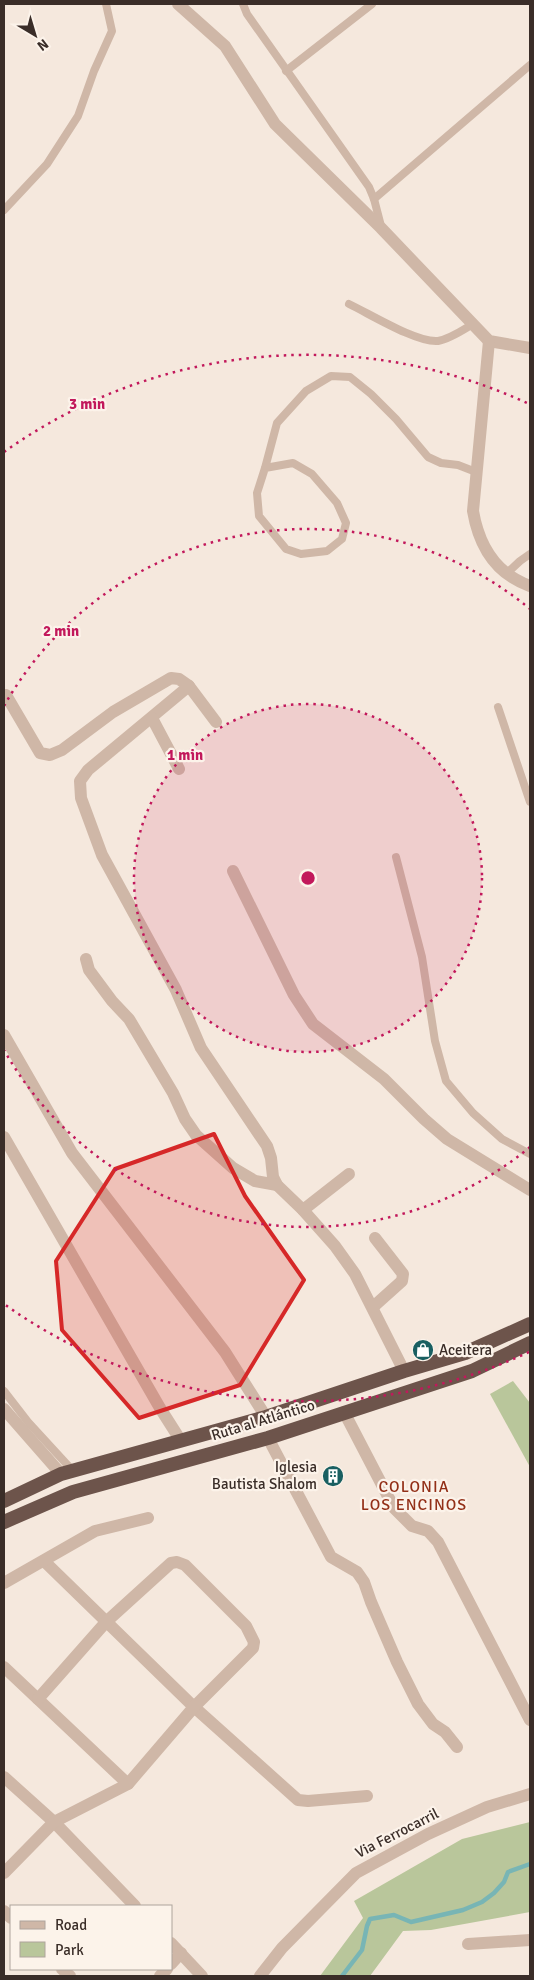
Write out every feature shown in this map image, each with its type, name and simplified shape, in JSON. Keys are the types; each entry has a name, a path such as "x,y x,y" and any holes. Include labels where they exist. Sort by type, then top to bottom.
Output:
{"highway":[{"name":"Ruta al Atlántico","path":"4,1501 67,1472 266,1417 404,1371 466,1353 530,1324"},
{"name":"Ruta al Atlántico","path":"4,1522 73,1492 268,1438 472,1371 530,1343"}],"street":[{"path":"178,4 225,46 275,124 382,228 489,341 530,348"},
{"path":"489,341 472,511 476,529 488,554 506,574 530,586"},
{"path":"6,696 40,753 50,755 62,750 113,712 171,678 179,679 189,686 216,722"},
{"path":"189,686 88,770 80,782 81,798 102,855 176,990 201,1048 267,1146 271,1158 273,1177 277,1185 303,1210 335,1246 355,1274 404,1371"},
{"path":"152,718 179,769"},
{"path":"233,871 294,996 314,1024 384,1078 424,1119 447,1139 530,1190"},
{"path":"86,959 90,970 112,1001 129,1019 168,1085 185,1119 196,1135 233,1168 255,1181 277,1185"},
{"path":"4,1035 72,1153 225,1352 266,1417"},
{"path":"4,1137 160,1408 181,1441"},
{"path":"303,1210 349,1174"},
{"path":"372,1307 402,1281 403,1274 375,1238"},
{"path":"4,1409 67,1472"},
{"path":"344,1412 394,1508 412,1526 428,1531 438,1542 530,1720"},
{"path":"268,1438 331,1557 357,1572 364,1582 370,1602 418,1704 433,1724 445,1732 457,1747"},
{"path":"4,1583 95,1531 148,1518"},
{"path":"44,1561 194,1707 298,1800 308,1802 367,1796"},
{"path":"4,1873 54,1822 128,1784 194,1707 254,1648 254,1642 246,1626 184,1565 177,1562 171,1563 106,1622 38,1699"},
{"path":"4,1667 128,1784"},
{"path":"4,1777 54,1822 134,1905"},
{"name":"Via Ferrocarril","path":"260,1976 282,1948 356,1873 428,1834 479,1811 530,1794"},
{"path":"468,1944 530,1940"},
{"path":"172,1944 202,1976"},
{"path":"172,1963 181,1953"}],"lane":[{"path":"4,210 47,164 78,116 94,71 112,32 106,4"},
{"path":"243,4 247,14 369,187 382,228"},
{"path":"286,70 372,4"},
{"path":"374,200 530,65"},
{"path":"349,304 415,337 438,341 458,334 473,324"},
{"path":"265,468 293,463 312,474 337,503 346,523 342,539 328,551 301,554 286,549 259,516 257,493 277,423 306,390 331,376 350,377 372,394 428,457 441,463 458,465 476,472"},
{"path":"506,574 530,554"},
{"path":"498,707 530,802"},
{"path":"396,857 422,957 435,1041 446,1080 473,1113 502,1139 530,1154"},
{"path":"4,1391 67,1472"}],"highlighted area":[{"path":"214,1134 245,1196 304,1280 240,1385 139,1418 62,1330 56,1261 115,1169"}],"green space":[{"path":"513,1381 530,1403 530,1467 490,1394"},
{"path":"530,1822 530,1912 431,1930 403,1931 370,1976 320,1976 363,1918 354,1901 462,1839"}],"waterway":[{"path":"342,1976 362,1950 370,1919 394,1915 411,1922 463,1910 482,1902 494,1893 504,1882 508,1872 530,1864"}],"place":[{"name":"Aceitera","path":"423,1350"},
{"name":"Iglesia Bautista Shalom","path":"333,1476"}],"district":[{"name":"COLONIA LOS ENCINOS","path":"414,1496"}]}
